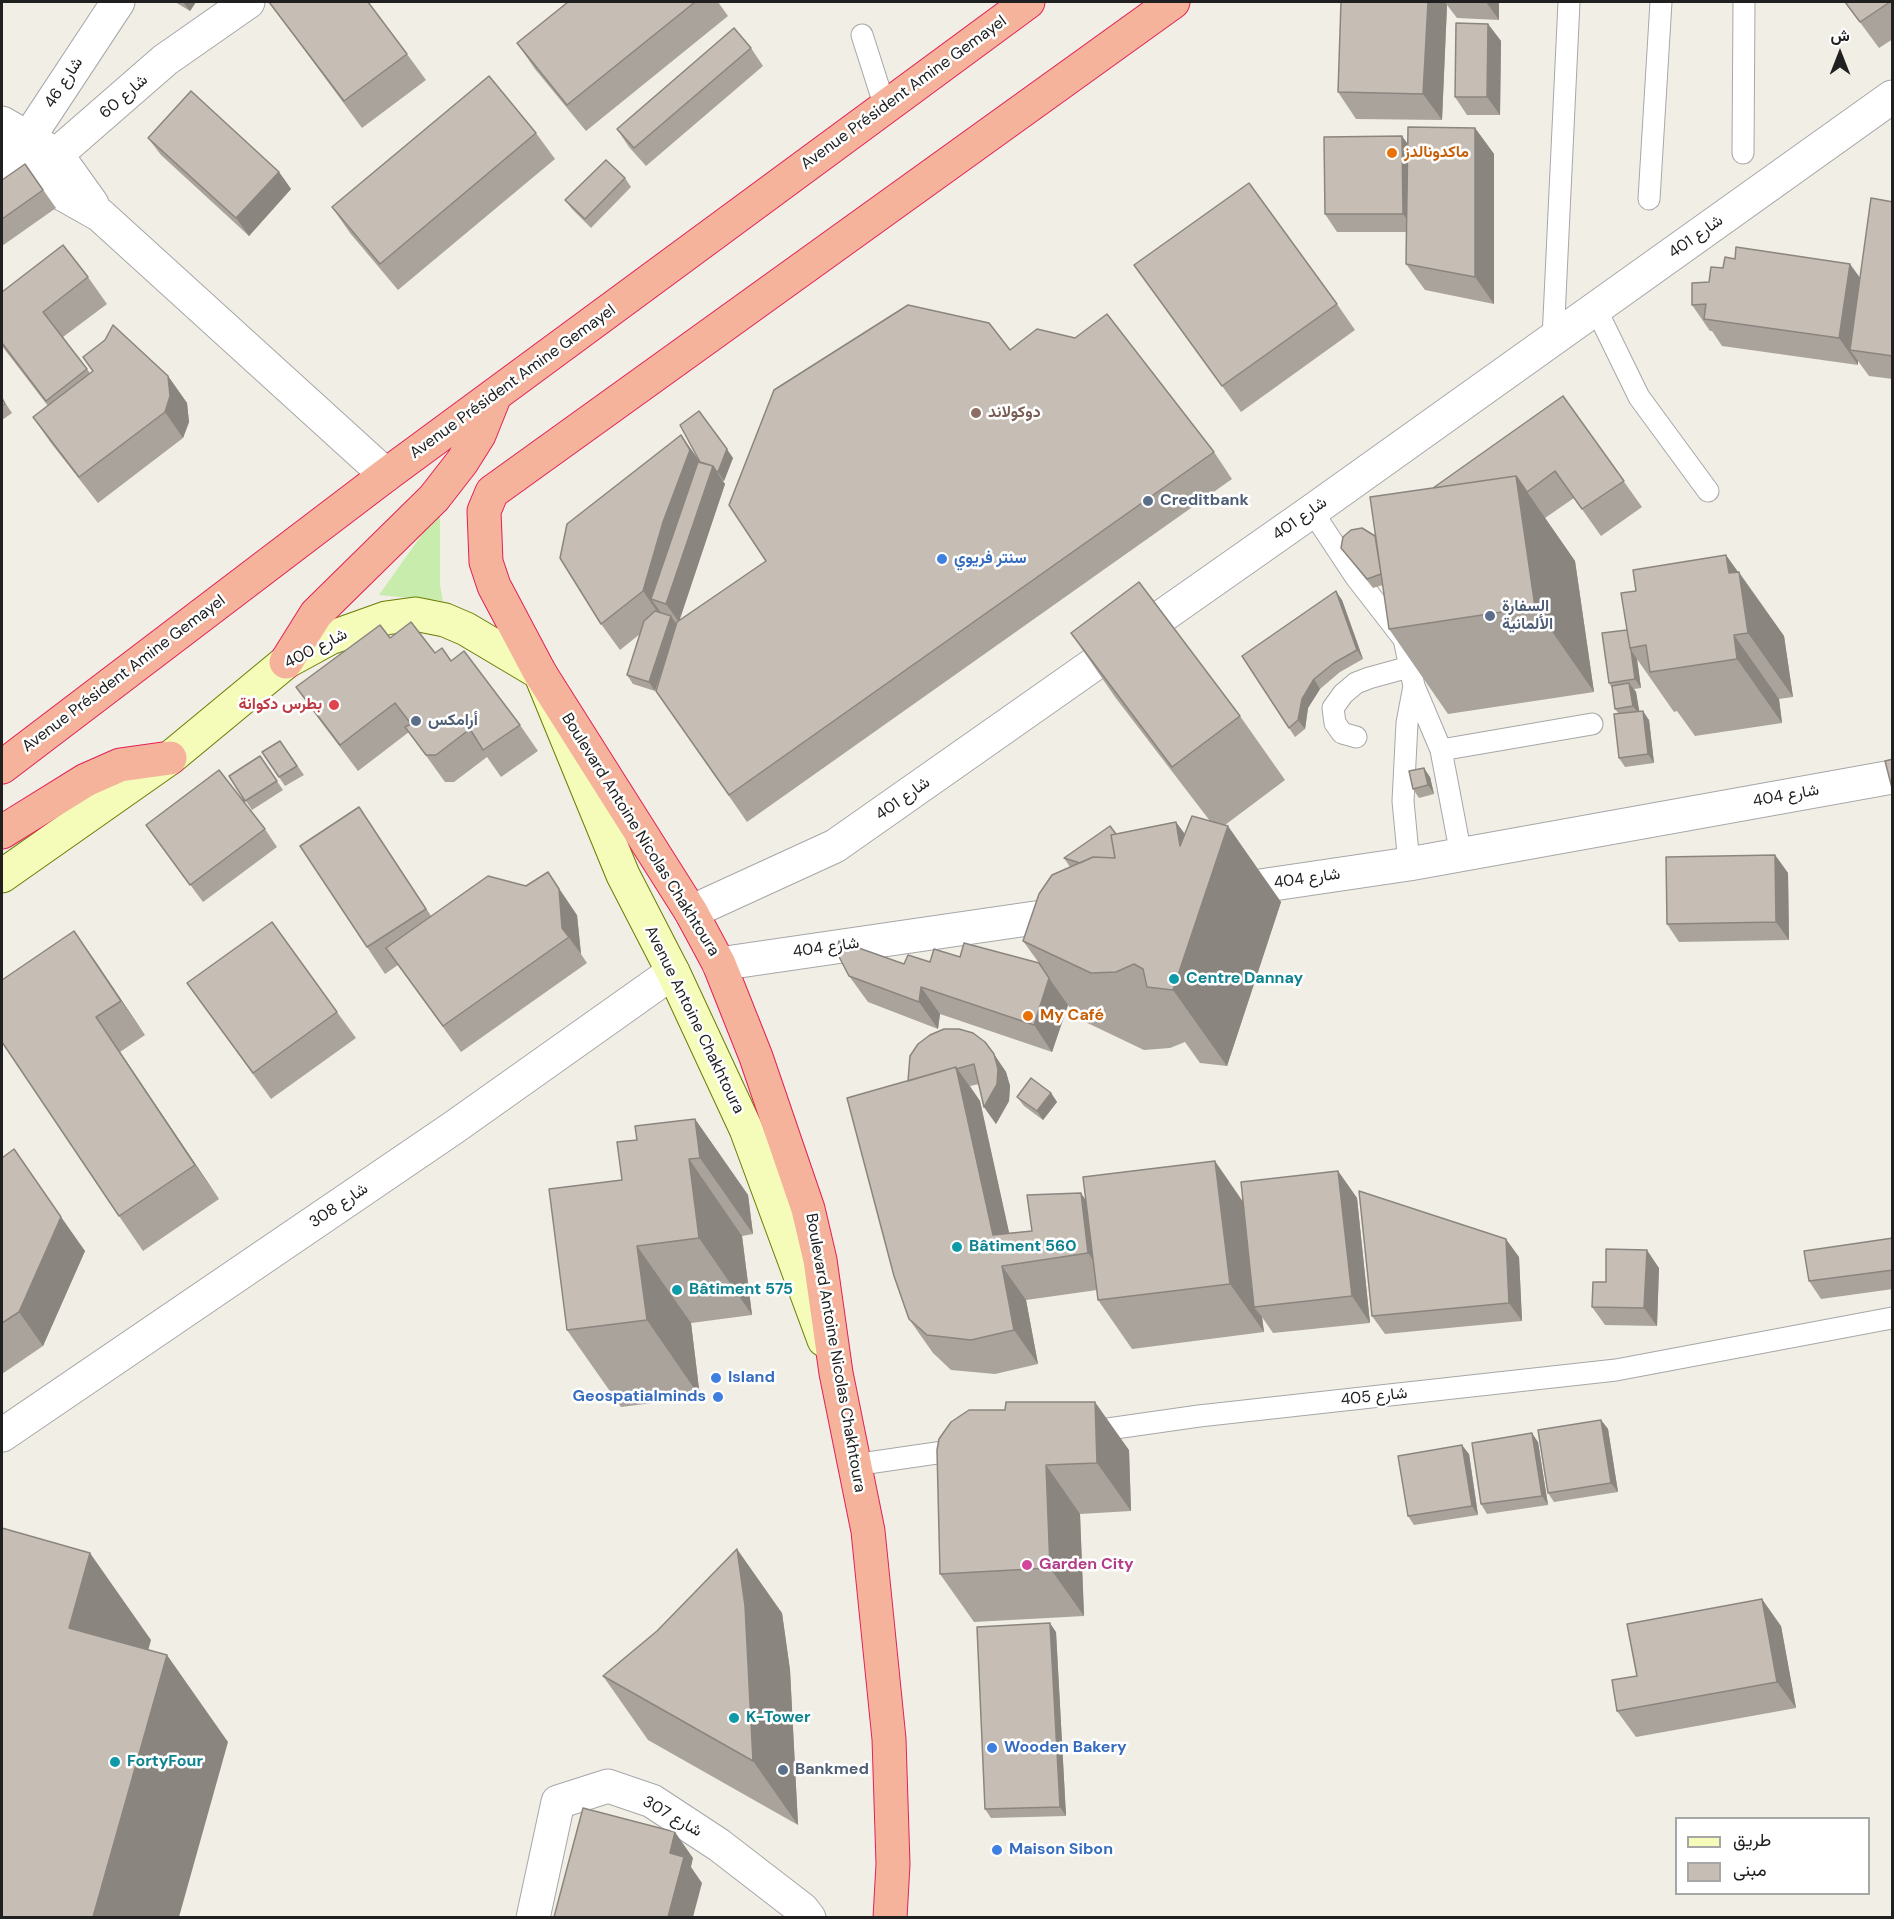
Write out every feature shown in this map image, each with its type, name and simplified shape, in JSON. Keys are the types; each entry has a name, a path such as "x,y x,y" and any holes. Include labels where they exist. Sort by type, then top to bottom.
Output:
{"highway":[{"name":"Avenue Président Amine Gemayel","path":"2,767 386,475 1028,2"},
{"name":"Boulevard Antoine Nicolas Chakhtoura","path":"896,1912 889,1739 868,1531 836,1373 820,1260 808,1209 760,1068 719,963 691,912 540,673 494,586 486,562 484,511 492,492 1173,2"},
{"path":"286,662 316,614 434,498 462,462 479,435 495,395"},
{"path":"2,832 94,776 120,765 170,758"}],"main road":[{"name":"شارع 400","path":"2,876 170,758 286,662 330,638 386,618 415,614 445,620 466,629 540,673"},
{"name":"Avenue Antoine Chakhtoura","path":"540,673 623,875 673,972 746,1128 836,1373"}],"street":[{"name":"شارع 46","path":"24,163 15,130 118,2"},
{"name":"شارع 60","path":"2,194 24,163 249,2"},
{"name":"شارع 401","path":"691,912 835,846 1312,511 1366,487 1553,339 1893,97"},
{"path":"24,163 100,215 386,475"},
{"name":"شارع 404","path":"1199,895 1409,864 1893,777"},
{"name":"شارع 404","path":"719,963 1106,908"},
{"name":"شارع 308","path":"2,1435 453,1128 673,972"},
{"name":"شارع 307","path":"533,1917 558,1802 608,1786 652,1802 700,1832 792,1902 808,1917"}],"lane":[{"path":"1553,339 1569,2"},
{"path":"1649,199 1661,2"},
{"path":"1743,153 1744,2"},
{"path":"862,35 885,107"},
{"path":"1596,309 1639,397 1708,491"},
{"path":"1312,511 1356,576 1404,639"},
{"path":"1404,609 1404,639 1411,677 1441,750 1461,855"},
{"path":"1356,737 1342,733 1335,723 1333,708 1343,694 1356,683 1368,678 1411,677"},
{"path":"1409,864 1403,801 1411,677"},
{"path":"1441,750 1592,724"},
{"name":"شارع 405","path":"1068,1435 1210,1415 1616,1370 1893,1318"},
{"path":"854,1465 985,1446"}],"green space":[{"path":"440,509 440,585 443,601 379,595"}],"building":[{"path":"269,2 368,2 407,54 344,101"},
{"path":"568,2 695,2 567,105 517,43"},
{"path":"1341,2 1428,2 1423,94 1338,92"},
{"path":"1845,2 1890,2 1860,22"},
{"path":"1456,23 1488,24 1487,97 1455,97"},
{"path":"734,28 751,48 634,148 617,129"},
{"path":"489,76 536,133 380,264 332,207"},
{"path":"191,91 279,172 236,218 148,138"},
{"path":"1408,127 1475,128 1475,277 1406,264"},
{"path":"1402,136 1403,214 1325,214 1324,137"},
{"path":"606,160 625,178 585,219 565,200"},
{"path":"25,164 43,190 2,219 2,180"},
{"path":"1249,183 1337,304 1222,386 1134,265"},
{"path":"1871,198 1893,202 1893,356 1850,350"},
{"path":"63,245 88,277 43,312 87,369 46,401 2,343 2,292"},
{"path":"1736,247 1850,264 1839,338 1704,319 1706,304 1692,305 1692,283 1709,282 1711,267 1723,268 1725,257 1735,259"},
{"name":"سنتر فريوي","path":"908,305 989,323 1010,350 1037,329 1075,338 1107,314 1214,452 729,795 656,691 677,622 766,561 729,505 774,390"},
{"path":"113,325 168,376 170,396 165,412 79,477 33,417 93,371 83,357 105,340"},
{"path":"1563,396 1624,481 1582,509 1555,471 1527,492 1516,476 1433,488"},
{"path":"699,411 727,449 718,472 713,466 700,462 680,425"},
{"path":"681,435 690,450 663,522 643,591 601,624 560,558 567,524"},
{"path":"698,462 713,466 666,604 651,599"},
{"path":"1516,476 1535,607 1389,629 1370,497"},
{"path":"1362,528 1375,536 1381,574 1367,579 1341,548 1343,537 1351,530"},
{"path":"1726,555 1729,573 1739,572 1748,633 1734,635 1737,659 1650,672 1646,645 1630,648 1621,593 1636,591 1633,570"},
{"path":"1139,582 1240,716 1172,767 1071,633"},
{"path":"1336,591 1357,650 1334,663 1314,679 1302,699 1298,720 1289,728 1242,656"},
{"path":"655,611 671,616 649,682 627,675 644,621"},
{"path":"411,622 435,653 442,648 451,661 464,651 520,725 483,750 470,729 436,755 426,755 405,727 411,724 395,703 340,745 296,687 380,625 390,638"},
{"path":"1627,630 1635,679 1609,683 1602,633"},
{"path":"1629,683 1633,706 1615,709 1612,686"},
{"path":"1643,711 1648,754 1619,758 1614,714"},
{"path":"280,741 297,766 279,777 262,752"},
{"path":"260,756 277,781 245,801 229,776"},
{"path":"1893,759 1893,792 1885,761"},
{"path":"1424,768 1428,785 1413,789 1409,771"},
{"path":"219,770 265,829 190,885 146,825"},
{"path":"359,807 426,909 367,947 300,846"},
{"path":"1192,816 1228,826 1173,990 1147,987 1143,969 1134,964 1116,972 1091,973 1023,941 1039,894 1052,875 1093,857 1115,858 1111,835 1176,822 1180,846"},
{"path":"1110,826 1116,834 1111,835 1115,858 1093,857 1080,863 1064,858"},
{"path":"1775,855 1776,922 1667,924 1666,857"},
{"path":"548,872 559,889 562,928 569,937 443,1026 386,948 488,876 526,886"},
{"path":"272,922 337,1012 253,1073 187,983"},
{"path":"74,931 121,1001 96,1017 195,1165 119,1216 2,1042 2,980"},
{"path":"839,941 904,964 908,955 930,962 934,949 960,957 964,943 1039,963 1049,978 1034,1025 921,987 919,1002 849,976 836,951"},
{"path":"944,1029 959,1029 973,1033 985,1042 994,1054 998,1069 997,1084 984,1107 974,1064 908,1081 910,1056 918,1044"},
{"name":"Bâtiment 560","path":"956,1067 993,1235 1032,1231 1027,1195 1081,1193 1088,1253 1002,1266 1014,1330 971,1340 927,1335 909,1319 894,1276 847,1098"},
{"path":"1031,1078 1051,1093 1037,1111 1017,1097"},
{"path":"695,1119 700,1158 689,1159 699,1238 637,1246 647,1320 567,1330 549,1189 622,1180 617,1142 637,1140 635,1126"},
{"path":"14,1149 61,1217 19,1312 2,1323 2,1158"},
{"path":"1215,1161 1230,1284 1098,1300 1083,1177"},
{"path":"1338,1171 1352,1296 1254,1307 1241,1182"},
{"path":"1359,1191 1506,1239 1509,1303 1372,1316"},
{"path":"1893,1238 1893,1270 1809,1281 1804,1251"},
{"path":"1606,1249 1647,1250 1644,1308 1592,1307 1593,1282 1606,1282"},
{"path":"1006,1402 1095,1402 1097,1463 1046,1465 1050,1568 940,1574 937,1450 939,1439 951,1422 969,1410 1005,1410"},
{"path":"1601,1420 1611,1483 1548,1493 1538,1430"},
{"path":"1532,1433 1542,1496 1481,1504 1472,1443"},
{"path":"1462,1445 1472,1506 1408,1516 1398,1456"},
{"name":"FortyFour","path":"2,1528 90,1553 69,1628 167,1655 93,1917 2,1917"},
{"path":"737,1549 745,1606 753,1761 603,1676 657,1631"},
{"path":"1762,1599 1777,1682 1617,1711 1612,1680 1637,1676 1627,1624"},
{"path":"1050,1623 1060,1807 985,1809 977,1627"},
{"path":"583,1808 675,1832 670,1853 684,1857 668,1917 554,1917"}],"place":[{"name":"ماكدونالدز","path":"1392,153"},
{"name":"دوكولاند","path":"976,413"},
{"name":"Creditbank","path":"1148,501"},
{"name":"سنتر فريوي","path":"942,559"},
{"name":"السفارة الألمانية","path":"1490,616"},
{"name":"بطرس دكوانة","path":"334,705"},
{"name":"أرامكس","path":"416,721"},
{"name":"Centre Dannay","path":"1174,979"},
{"name":"My Café","path":"1028,1016"},
{"name":"Bâtiment 560","path":"957,1247"},
{"name":"Bâtiment 575","path":"677,1290"},
{"name":"Island","path":"716,1378"},
{"name":"Geospatialminds","path":"718,1397"},
{"name":"Garden City","path":"1027,1565"},
{"name":"K-Tower","path":"734,1718"},
{"name":"Wooden Bakery","path":"992,1748"},
{"name":"FortyFour","path":"115,1762"},
{"name":"Bankmed","path":"783,1770"},
{"name":"Maison Sibon","path":"997,1850"}]}
